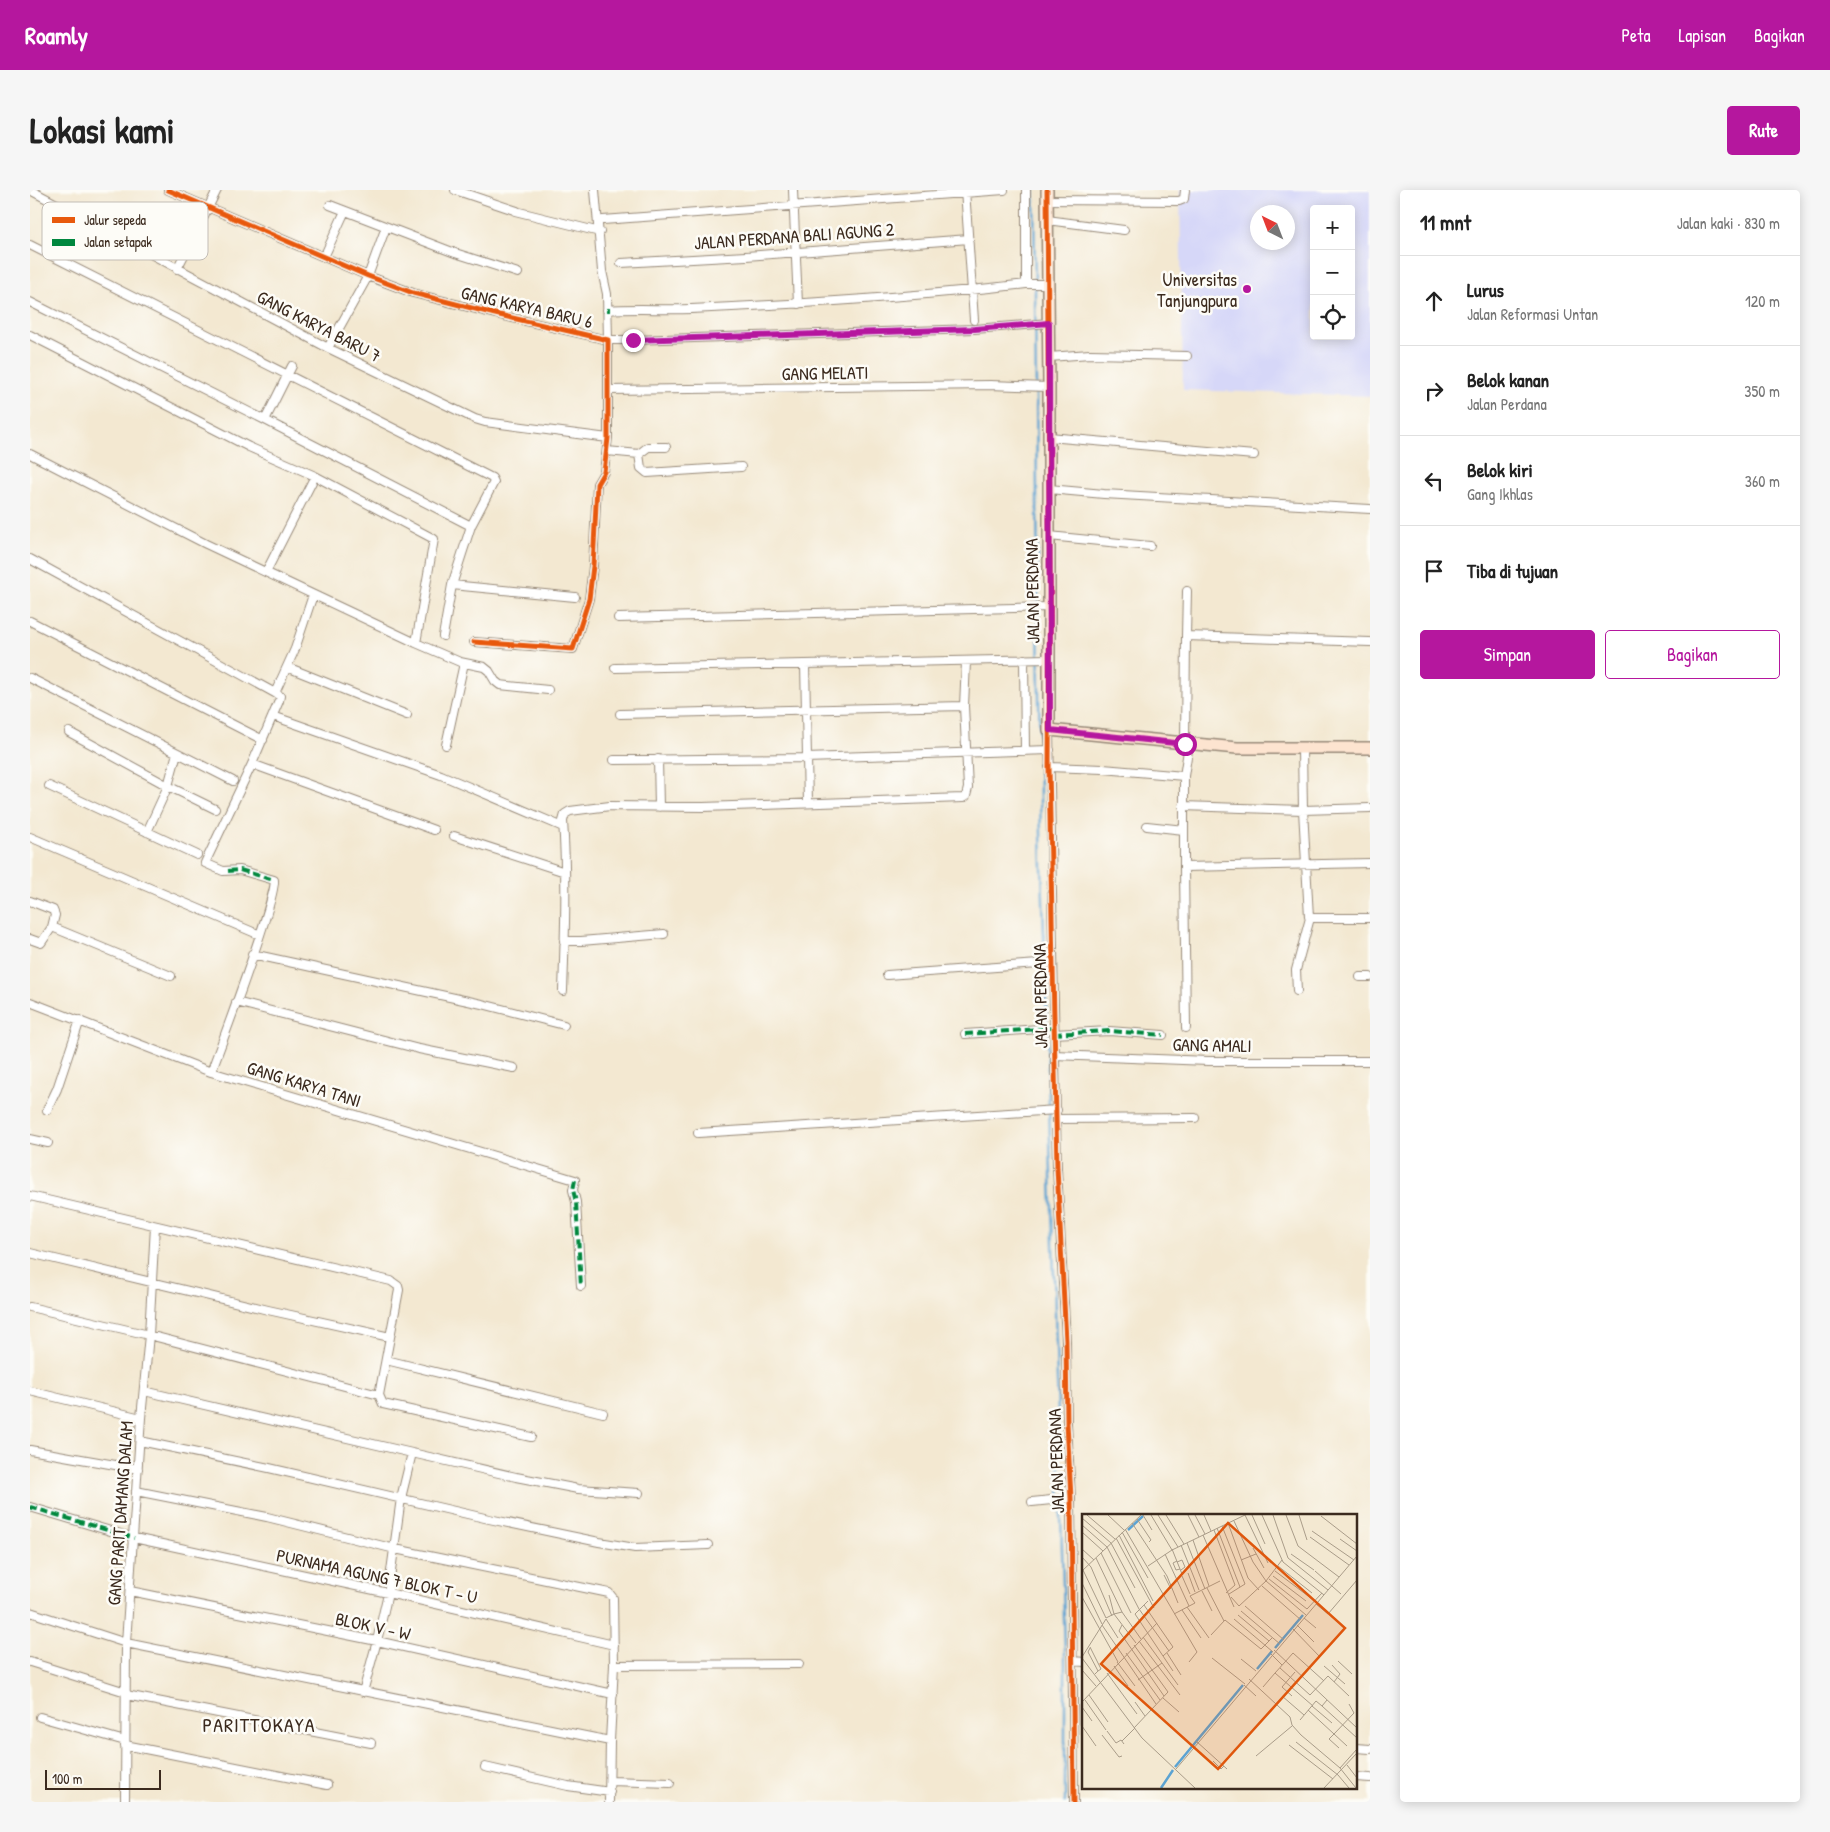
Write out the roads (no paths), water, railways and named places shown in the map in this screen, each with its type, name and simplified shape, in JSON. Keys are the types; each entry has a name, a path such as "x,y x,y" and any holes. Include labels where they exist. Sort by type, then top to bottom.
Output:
{"street":[{"name":"GANG KARYA BARU 6","path":"168,190 197,202"},
{"path":"209,207 217,190"},
{"path":"455,190 516,211 600,232"},
{"path":"595,190 602,271 609,310 608,340 936,330 1045,323"},
{"path":"793,190 798,304"},
{"path":"603,220 1004,190"},
{"path":"1026,190 1027,284"},
{"path":"1046,195 1179,201 1184,199 1185,190"},
{"name":"GANG KARYA BARU 7","path":"32,192 51,202"},
{"path":"965,192 974,320"},
{"name":"JALAN PERDANA","path":"1046,195 1045,323 1049,357 1046,387 1049,437 1047,658 1050,730 1046,750 1049,767 1055,1110 1066,1341 1068,1423 1064,1499 1074,1661 1074,1802"},
{"path":"330,205 455,253 518,273"},
{"name":"GANG KARYA BARU 6","path":"209,207 368,276 433,299 608,340 608,438 604,472 597,484 593,566 589,599 572,648 474,642"},
{"path":"324,257 345,211"},
{"path":"1047,220 1124,230"},
{"path":"328,348 368,276 386,226"},
{"name":"JALAN PERDANA BALI AGUNG 2","path":"621,263 746,256 969,239"},
{"path":"30,245 42,251"},
{"path":"60,260 492,478 494,482 471,526 452,585 443,636"},
{"name":"GANG KARYA BARU 7","path":"160,260 328,348 480,421 608,438"},
{"path":"177,269 182,260"},
{"path":"609,310 689,309 798,304 1045,284"},
{"path":"30,302 471,526"},
{"path":"30,335 249,447 315,476 434,539 416,643"},
{"path":"1049,357 1090,354 1187,356"},
{"path":"265,420 292,366"},
{"name":"GANG MELATI","path":"608,390 1046,387"},
{"path":"1049,437 1254,455"},
{"path":"606,451 638,454 648,447 666,447"},
{"path":"30,454 197,540 313,595 416,643 464,663 484,667 495,681 500,684 548,690"},
{"path":"638,454 641,468 647,474 741,467"},
{"path":"266,572 315,476"},
{"path":"1049,489 1104,494 1370,509"},
{"path":"1049,536 1150,546"},
{"path":"30,559 280,696 280,701 252,764 205,863 223,870 240,870 275,881 272,898 260,935 212,1072"},
{"path":"452,585 575,597"},
{"path":"1186,1028 1184,776 1187,744 1187,591"},
{"path":"275,693 295,649 313,595"},
{"path":"618,618 1048,607"},
{"path":"30,622 262,740"},
{"path":"1186,636 1370,642"},
{"path":"1025,658 1025,751"},
{"path":"615,668 966,662 1047,658"},
{"path":"563,991 564,814 570,811 610,806 703,807 962,798 966,796 968,788 964,706 966,662"},
{"path":"446,745 464,663"},
{"path":"805,665 808,803"},
{"path":"287,667 408,715"},
{"path":"30,678 233,781"},
{"path":"620,714 964,706"},
{"path":"273,716 441,775 563,827"},
{"path":"1050,730 1237,748 1370,748"},
{"path":"68,732 215,809"},
{"path":"1297,991 1296,970 1310,918 1303,810 1302,748"},
{"path":"614,760 806,758 1046,750"},
{"path":"147,832 168,786 177,753"},
{"path":"658,760 659,807"},
{"path":"252,764 434,830"},
{"path":"1049,767 1103,768 1184,776"},
{"path":"49,786 197,855"},
{"path":"1184,806 1303,810 1370,808"},
{"path":"1147,826 1184,830"},
{"path":"454,836 565,872"},
{"path":"30,837 260,935"},
{"path":"1184,867 1370,863"},
{"path":"30,901 53,910 55,915 52,927 44,942 30,939"},
{"path":"1310,918 1370,918"},
{"path":"52,927 172,976"},
{"path":"564,941 664,934"},
{"path":"252,954 482,1004 564,1025"},
{"path":"887,975 1051,963"},
{"path":"1360,977 1370,977"},
{"name":"GANG KARYA TANI","path":"30,1002 212,1072 575,1180 573,1190 576,1202 581,1286"},
{"path":"236,1002 419,1048 514,1068"},
{"path":"47,1110 57,1088 80,1020"},
{"path":"965,1034 1109,1031 1164,1035"},
{"name":"GANG AMALI","path":"1054,1056 1208,1060 1370,1061"},
{"path":"698,1133 1055,1110"},
{"path":"1056,1119 1195,1118"},
{"path":"30,1139 48,1143"},
{"path":"30,1196 391,1280 398,1286 399,1290 379,1395 383,1404 531,1437"},
{"name":"GANG PARIT DAMANG DALAM","path":"125,1802 126,1643 141,1418 149,1336 155,1226"},
{"path":"30,1253 390,1337"},
{"path":"30,1307 379,1395"},
{"path":"386,1360 603,1413"},
{"path":"144,1390 516,1477 578,1489 639,1493"},
{"path":"30,1391 141,1418"},
{"path":"140,1441 269,1468 525,1527 635,1548 708,1546"},
{"path":"30,1450 138,1469"},
{"path":"363,1692 378,1641 395,1549 401,1498 412,1454"},
{"path":"136,1491 267,1517 395,1549 609,1593 614,1598 610,1802"},
{"path":"1032,1502 1064,1499"},
{"name":"PURNAMA AGUNG 7 BLOK T - U","path":"30,1507 134,1538 388,1592 614,1645"},
{"name":"BLOK V - W","path":"130,1592 378,1641 611,1693"},
{"path":"30,1612 126,1643 610,1741"},
{"path":"1074,1661 1082,1662"},
{"path":"30,1662 126,1694 371,1743"},
{"path":"614,1665 799,1664"},
{"path":"40,1717 126,1743 327,1785"},
{"path":"1074,1746 1082,1746"},
{"path":"485,1767 568,1786 610,1792"},
{"path":"611,1781 670,1783"}],"waterway":[{"path":"1034,190 1040,799 1065,1653 1065,1802"}],"place":[{"name":"Universitas Tanjungpura","path":"1247,289"}],"district":[{"name":"PARITTOKAYA","path":"259,1724"}]}
